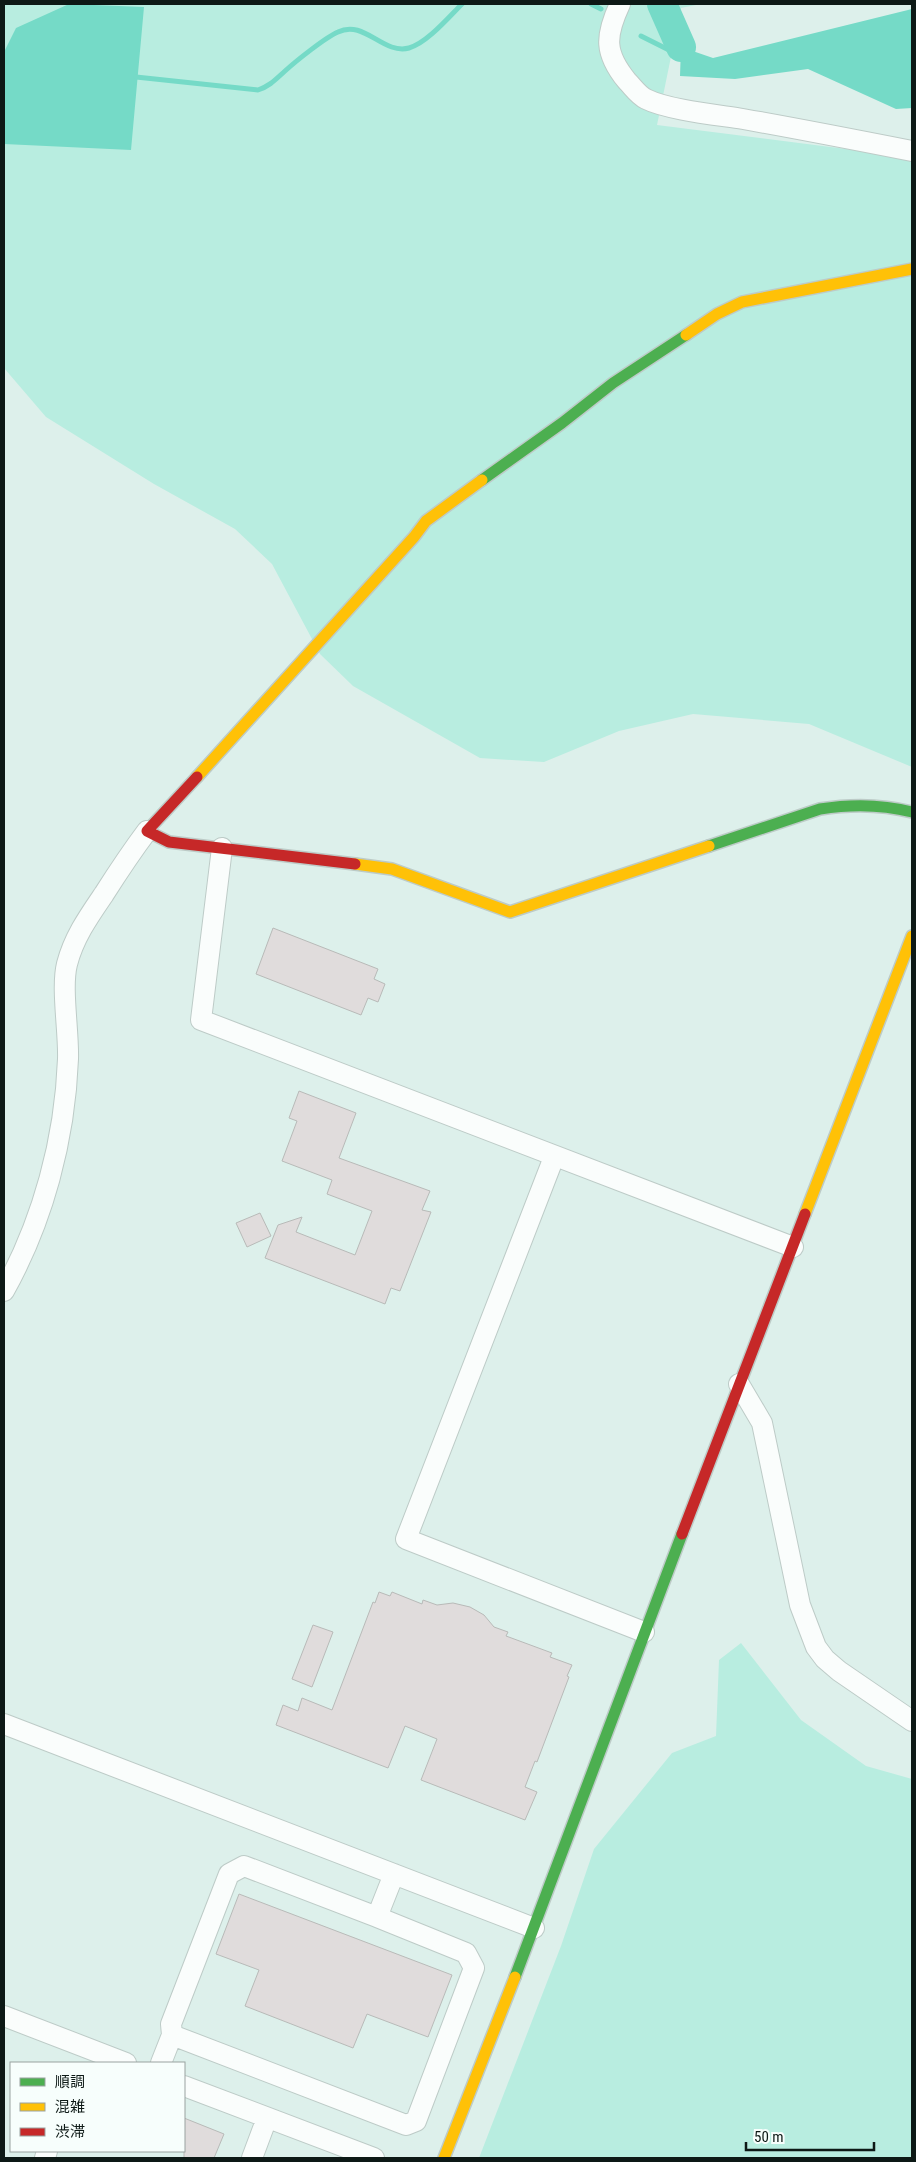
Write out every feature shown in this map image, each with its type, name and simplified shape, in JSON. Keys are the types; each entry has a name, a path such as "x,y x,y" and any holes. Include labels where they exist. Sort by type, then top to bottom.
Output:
{"street":[{"path":"620,4 610,34 609,52 612,61 638,93 647,100 684,110 912,150"},
{"path":"4,1292 22,1257 44,1199 64,1106 68,1044 66,973 70,953 82,926 146,831 414,537 426,521 562,423 613,383 717,314 742,302 912,269"},
{"path":"146,831 170,842 392,869 510,912 820,810 850,804 868,804 912,812"},
{"path":"222,848 201,1020 793,1247"},
{"path":"444,2158 534,1928 644,1632 912,936"},
{"path":"554,1156 406,1539 644,1632"},
{"path":"739,1384 762,1422 800,1605 816,1647 825,1659 839,1671 912,1721"},
{"path":"4,1724 534,1928"},
{"path":"160,2062 172,2035 171,2024 229,1874 244,1866 466,1953 474,1968 416,2121 406,2125 172,2035"},
{"path":"377,1917 394,1874"},
{"path":"4,2016 83,2055 121,2062"},
{"path":"185,2086 374,2158"},
{"path":"252,2158 266,2118"}],"shaded area":[{"path":"4,4 701,4 681,8 657,125 885,154 912,161 912,767 809,724 693,714 619,731 544,762 480,758 353,686 320,654 272,564 235,529 154,484 46,417 4,368"},
{"path":"69,4 144,7 131,150 4,144 4,52 16,28"},
{"path":"912,9 912,108 896,109 808,69 735,79 680,76 681,47 713,58"},
{"path":"741,1643 801,1720 866,1766 912,1779 912,2158 479,2158 561,1946 594,1849 672,1753 716,1736 719,1660"}],"building":[{"path":"273,928 378,969 374,979 385,984 378,1002 368,998 361,1015 256,974"},
{"path":"299,1091 356,1113 339,1158 430,1191 422,1210 431,1212 400,1291 391,1288 385,1304 265,1258 278,1225 302,1217 296,1232 355,1255 372,1211 327,1194 332,1180 282,1161 297,1121 289,1118"},
{"path":"260,1213 271,1236 247,1247 236,1223"},
{"path":"379,1592 390,1596 392,1592 422,1604 423,1600 437,1605 453,1603 470,1607 484,1615 494,1627 508,1632 506,1636 552,1653 550,1657 572,1665 537,1762 535,1761 525,1787 537,1792 525,1820 421,1780 437,1739 405,1726 388,1768 276,1725 283,1705 298,1711 302,1698 332,1710 373,1602 375,1603"},
{"path":"313,1625 333,1632 312,1687 292,1679"},
{"path":"239,1894 452,1975 428,2037 367,2014 353,2048 245,2006 259,1970 216,1954"},
{"path":"185,2118 224,2134 214,2158 184,2158"}],"waterway":[{"path":"136,77 258,90 269,84 296,61 338,32 347,29 356,30 391,47 409,48 423,41 462,4"},
{"path":"591,4 601,9"},
{"path":"662,4 681,47"},
{"path":"641,36 681,56"}],"traffic: fast":[{"path":"482,480 562,423 613,383 686,335"},
{"path":"709,846 820,809 866,806 889,807 912,812"},
{"path":"515,1977 682,1534"}],"traffic: slow":[{"path":"686,335 717,314 742,302 912,269"},
{"path":"197,777 414,537 426,521 482,480"},
{"path":"355,864 392,869 510,912 709,846"},
{"path":"805,1214 912,936"},
{"path":"444,2158 515,1977"}],"traffic: jam":[{"path":"197,777 147,831 169,842 355,864"},
{"path":"682,1534 805,1214"}]}
